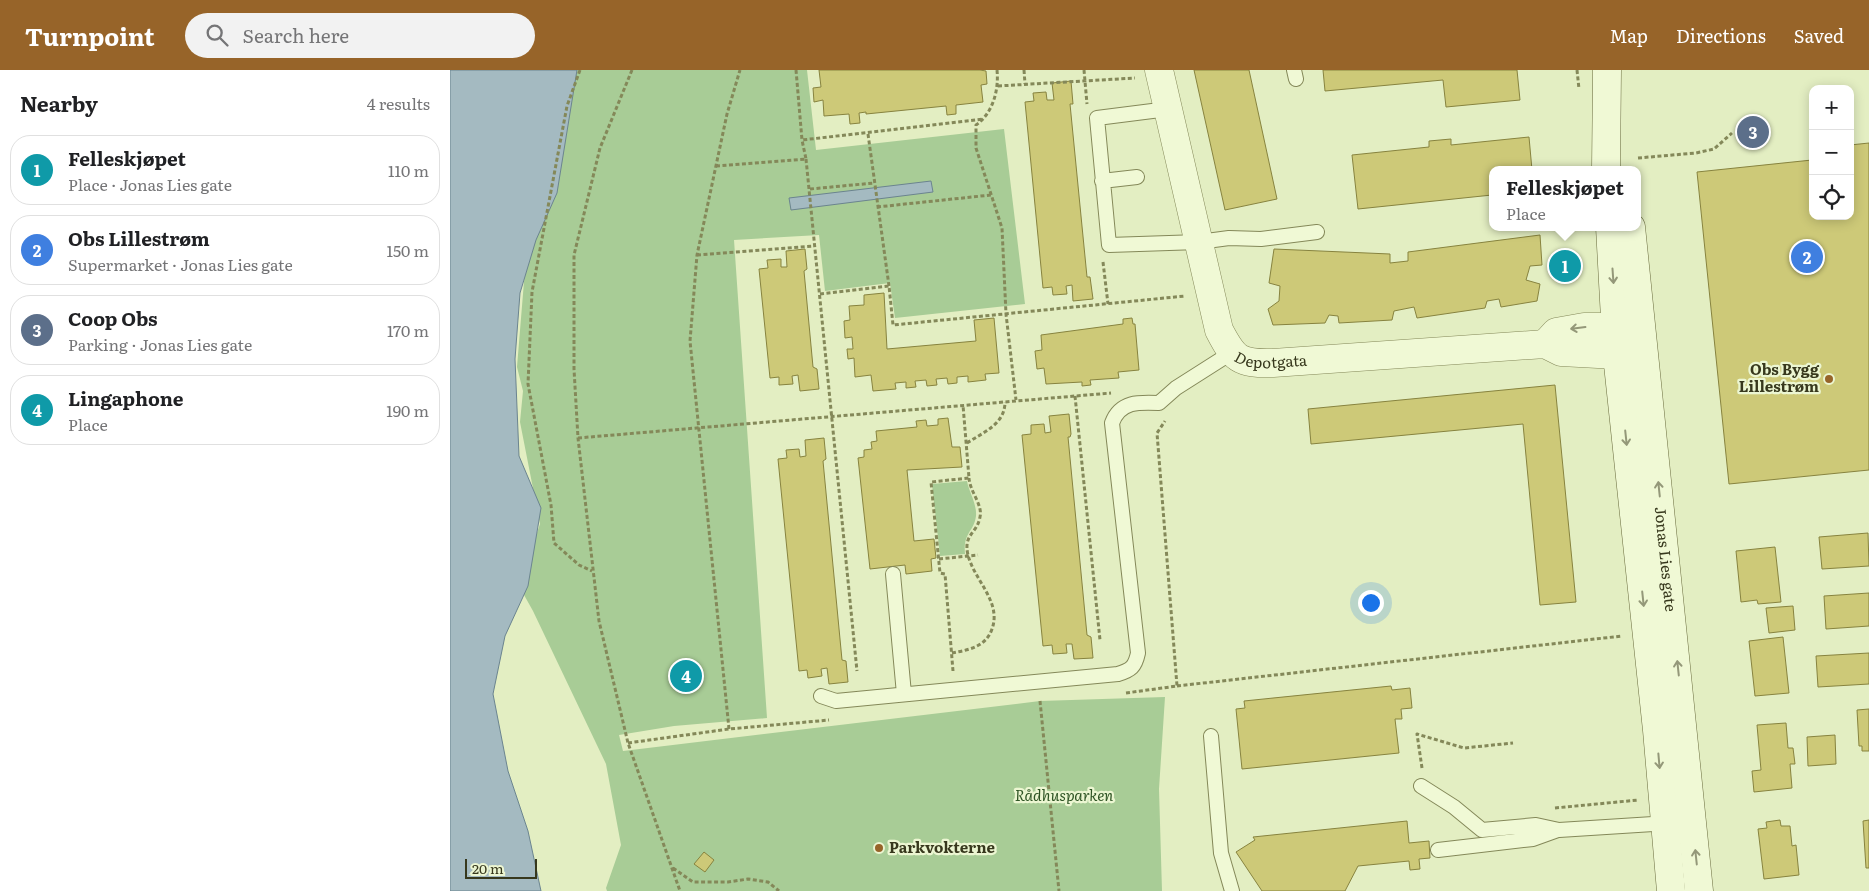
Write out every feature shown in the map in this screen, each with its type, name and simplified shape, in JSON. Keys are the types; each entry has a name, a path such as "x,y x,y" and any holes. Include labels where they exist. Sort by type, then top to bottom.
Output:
{"main road":[{"name":"Depotgata","path":"1160,73 1219,330 1231,352 1243,361 1257,364 1545,344 1561,352 1617,355"},
{"path":"1608,77 1623,142 1631,164"},
{"path":"1606,166 1608,77"},
{"name":"Jonas Lies gate","path":"1610,231 1617,355 1671,891"},
{"name":"Jonas Lies gate","path":"1631,231 1699,891"},
{"path":"1545,344 1556,332 1571,328 1616,327 1642,338"},
{"path":"1617,355 1642,338"}],"lane":[{"path":"1168,109 1097,118 1109,245 1199,242 1229,238 1261,239 1317,232"},
{"path":"1102,181 1137,177"},
{"path":"821,696 836,701 1118,674 1130,670 1136,662 1138,653 1112,423 1114,415 1134,402 1159,403 1176,388 1231,352"},
{"path":"893,574 904,694"},
{"path":"1211,736 1221,853 1232,891"},
{"path":"1421,786 1454,807 1482,830 1536,825 1559,830"},
{"path":"1438,850 1533,839 1559,830 1665,822 1692,823"}],"path":[{"path":"580,70 567,106 532,292 528,384 548,486 554,543 579,565 592,572"},
{"path":"632,70 600,148 574,255 574,369 578,438 599,621 628,743 680,891"},
{"path":"628,743 729,729 697,429 690,341 696,255 727,114 740,70"},
{"path":"796,70 802,140 810,189 814,246 857,671"},
{"path":"997,70 998,86 985,119 976,126 976,148 1002,228 1006,314 1016,400"},
{"path":"1024,70 1025,84"},
{"path":"998,86 1160,73"},
{"path":"802,140 868,134 985,119"},
{"path":"1631,164 1714,149 1732,133"},
{"path":"868,134 893,325 1210,293"},
{"path":"716,166 806,159"},
{"path":"810,189 874,183"},
{"path":"877,207 991,195"},
{"path":"696,255 814,246"},
{"path":"820,294 889,286"},
{"path":"578,438 1121,392"},
{"path":"1075,396 1100,640"},
{"path":"966,444 1001,420 1005,412 1005,402"},
{"path":"952,653 969,650 983,643 990,635 994,620 991,603 968,556 967,541 978,522 980,511 973,496 969,478 963,405"},
{"path":"955,690 944,574 940,573 931,482 969,478"},
{"path":"939,559 978,555"},
{"path":"1177,686 1628,636"},
{"path":"1040,702 1059,891"},
{"path":"1422,771 1417,734 1464,748 1512,743"},
{"path":"1548,809 1644,799"},
{"path":"672,868 693,882 728,882 748,879 768,882 779,891"}],"green space":[{"name":"Rådhusparken","path":"570,70 807,70 816,150 1004,129 1025,304 895,318 890,283 825,291 819,235 734,240 767,718 674,726 619,735 623,751 1040,701 1165,697 1159,789 1162,891 607,891 606,888 621,845 606,764 533,611 519,586 540,524 520,422 523,391 517,367 528,233"},
{"path":"967,481 976,516 967,537 965,554 940,556 932,484"}],"water":[{"path":"450,70 577,70 557,193 536,240 520,293 515,359 519,456 541,508 528,586 505,636 493,694 508,771 528,831 541,891 450,891"},
{"path":"931,181 933,192 791,210 789,198"}],"building":[{"path":"819,70 980,70 986,71 987,84 981,85 983,102 956,105 956,114 947,115 946,106 866,114 866,112 859,113 860,123 850,124 849,114 824,116 823,100 814,102 813,88 821,87"},
{"path":"1194,70 1249,70 1277,199 1225,210"},
{"path":"1323,70 1517,70 1520,100 1446,107 1443,80 1325,91"},
{"path":"1071,81 1073,104 1070,104 1087,277 1090,277 1093,299 1073,301 1072,285 1066,286 1067,294 1053,295 1052,287 1043,288 1025,102 1034,101 1033,93 1046,92 1047,100 1054,100 1052,83"},
{"path":"1529,137 1532,166 1489,166 1489,195 1358,209 1352,155 1429,147 1429,141 1451,139 1451,145"},
{"path":"1869,143 1869,470 1729,484 1697,172 1809,160 1809,220 1854,220 1854,145"},
{"path":"1540,235 1542,265 1530,266 1526,280 1540,284 1537,301 1501,307 1499,299 1487,301 1485,308 1417,318 1414,307 1394,311 1392,320 1339,323 1338,316 1329,315 1325,323 1273,325 1268,309 1279,301 1280,286 1269,283 1274,249 1390,254 1390,263 1408,261 1408,252"},
{"path":"805,249 807,269 804,271 813,367 817,369 819,389 800,391 798,375 792,376 793,384 779,385 779,377 770,378 759,269 768,268 767,260 781,259 781,267 787,267 786,251"},
{"path":"884,293 887,349 976,341 974,320 994,318 999,373 985,374 986,380 968,382 968,376 957,377 957,383 948,384 947,378 936,379 937,385 927,386 926,380 915,381 916,387 906,388 906,382 895,383 896,389 873,391 871,375 855,377 854,358 848,359 847,349 853,349 852,337 845,338 844,321 850,320 849,306 864,305 864,295"},
{"path":"1132,318 1133,324 1135,324 1139,370 1118,372 1119,378 1090,380 1091,385 1082,386 1082,382 1046,384 1044,368 1037,369 1035,351 1042,350 1041,335 1123,324 1123,319"},
{"path":"1555,385 1576,602 1540,605 1523,424 1311,444 1308,409"},
{"path":"1069,414 1071,434 1068,437 1087,635 1091,637 1093,658 1074,659 1072,644 1066,644 1067,653 1053,654 1052,645 1043,646 1022,435 1031,434 1031,425 1044,424 1045,433 1051,432 1049,416"},
{"path":"948,418 952,447 960,447 962,467 907,470 914,541 934,539 936,558 931,559 932,571 906,574 905,565 870,569 858,458 864,457 864,450 872,449 871,442 877,441 876,431 917,427 916,421 926,420 927,426 938,425 938,419"},
{"path":"824,438 826,459 823,461 842,660 846,661 848,682 829,684 827,668 821,669 822,676 808,678 807,670 799,671 778,459 787,458 786,450 799,449 800,457 806,456 805,440"},
{"path":"1868,533 1869,566 1822,569 1819,537"},
{"path":"1775,547 1781,602 1758,604 1757,600 1741,602 1736,551"},
{"path":"1869,593 1869,626 1826,629 1824,596"},
{"path":"1793,606 1795,630 1769,633 1766,608"},
{"path":"1783,637 1789,693 1755,696 1749,641"},
{"path":"1869,653 1869,684 1818,687 1816,656"},
{"path":"1391,686 1392,690 1410,688 1412,708 1401,709 1402,719 1395,719 1399,753 1242,769 1236,709 1245,708 1244,701"},
{"path":"1869,709 1869,751 1862,751 1862,746 1859,746 1857,710"},
{"path":"1786,723 1788,748 1793,748 1795,764 1790,764 1792,788 1754,792 1752,771 1761,770 1757,725"},
{"path":"1835,735 1836,764 1808,766 1807,737"},
{"path":"1780,820 1781,826 1790,826 1792,846 1796,845 1799,875 1764,879 1758,829 1767,828 1766,822"},
{"path":"1869,820 1869,868 1866,868 1863,821"},
{"path":"1407,821 1409,843 1429,841 1430,858 1419,859 1420,869 1410,870 1409,861 1358,866 1345,891 1262,891 1236,852 1255,840 1253,837"},
{"path":"704,852 714,860 705,872 694,864"}],"place":[{"name":"Coop Obs","path":"1753,132"},
{"name":"Obs Lillestrøm","path":"1807,257"},
{"name":"Felleskjøpet","path":"1565,266"},
{"name":"Obs Bygg Lillestrøm","path":"1829,379"},
{"name":"Lingaphone","path":"686,676"},
{"name":"Parkvokterne","path":"879,848"}]}
